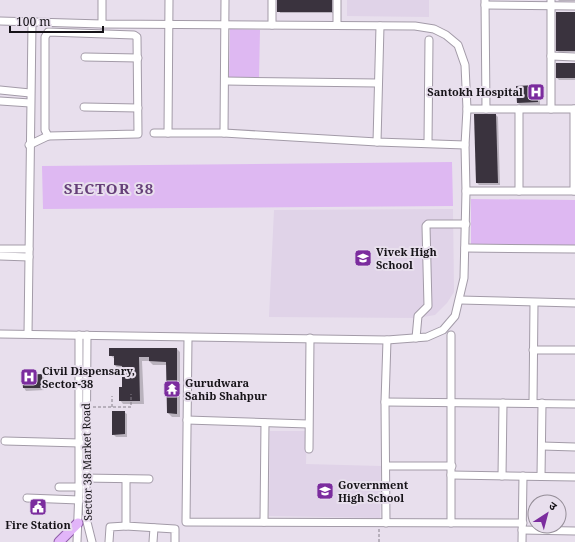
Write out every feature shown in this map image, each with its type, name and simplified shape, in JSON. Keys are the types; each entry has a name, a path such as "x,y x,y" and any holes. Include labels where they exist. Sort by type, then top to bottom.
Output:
{"main road":[{"path":"59,542 78,523"}],"street":[{"path":"102,0 102,24"},
{"path":"168,133 169,0"},
{"path":"224,133 225,0"},
{"path":"272,0 272,25"},
{"path":"337,0 337,25"},
{"path":"486,109 485,2 550,3 575,6"},
{"path":"550,3 551,109"},
{"path":"0,21 102,24 415,26 434,29 446,35 458,45 465,65 467,109 465,145 466,224 464,278 455,316 443,330 427,337 387,340 0,334"},
{"path":"28,334 29,145 32,23"},
{"path":"377,142 377,83 380,26"},
{"path":"29,145 48,136 138,134 138,40 134,35 48,32 46,34 46,130 48,136"},
{"path":"428,142 429,40"},
{"path":"551,56 575,57"},
{"path":"85,57 138,58"},
{"path":"224,82 377,83"},
{"path":"0,90 30,93"},
{"path":"0,101 30,103"},
{"path":"84,107 138,108"},
{"path":"466,191 575,191 574,109 467,109"},
{"path":"519,109 519,191"},
{"path":"154,133 224,133 377,142 428,142 465,145"},
{"path":"416,338 418,316 428,306 426,226 428,224 466,224"},
{"path":"465,248 575,250"},
{"path":"0,249 29,253"},
{"path":"0,256 29,253"},
{"path":"460,300 575,303"},
{"path":"533,403 534,303"},
{"name":"Sector 38 Market Road","path":"77,542 79,487 83,478 86,407 83,335"},
{"name":"Sector 38 Market Road","path":"83,335 80,443 87,522 92,542"},
{"path":"451,336 451,523"},
{"path":"188,338 186,522 451,523 575,531"},
{"path":"308,449 310,338"},
{"path":"382,523 386,466 385,402 387,340"},
{"path":"533,350 575,350"},
{"path":"385,402 575,404"},
{"path":"502,476 503,403"},
{"path":"541,476 542,403"},
{"path":"187,420 308,424"},
{"path":"264,522 265,423"},
{"path":"5,441 80,443"},
{"path":"542,446 575,447"},
{"path":"386,466 452,466"},
{"path":"451,475 575,477"},
{"path":"522,476 522,542"},
{"path":"83,478 149,479"},
{"path":"126,479 126,526"},
{"path":"59,487 79,487"},
{"path":"27,498 79,500"},
{"path":"110,542 110,527 126,526 175,529 175,542"},
{"path":"153,542 154,528"}],"path":[{"path":"86,407 131,407 131,394"},
{"path":"112,396 112,407"},
{"path":"379,542 382,523"}],"shaded area":[{"path":"347,0 429,0 429,17 347,16"},
{"path":"230,29 260,30 259,79 229,78"},
{"path":"452,162 453,206 43,209 42,166"},
{"path":"471,199 575,200 575,246 471,244"},
{"name":"Vivek High School","path":"453,209 454,292 447,303 435,315 417,318 269,317 274,210"},
{"name":"Government High School","path":"270,431 307,431 306,464 381,466 380,518 269,516"}],"building":[{"path":"277,0 332,0 332,12 277,12"},
{"path":"556,12 575,12 575,51 556,51"},
{"path":"556,63 575,63 575,78 556,78"},
{"path":"537,85 538,102 517,103 516,86"},
{"path":"474,114 496,114 498,183 476,183"},
{"name":"Gurudwara Sahib Shahpur","path":"109,348 177,348 177,414 167,413 166,362 149,361 149,357 139,357 140,401 119,401 119,387 122,387 122,366 114,365 114,356 109,356"},
{"path":"42,374 42,388 23,388 22,375"},
{"path":"112,411 125,411 125,434 112,435"}],"place":[{"name":"Santokh Hospital","path":"536,92"},
{"name":"Vivek High School","path":"363,258"},
{"name":"Civil Dispensary, Sector-38","path":"29,377"},
{"name":"Gurudwara Sahib Shahpur","path":"172,389"},
{"name":"Government High School","path":"325,491"},
{"name":"Fire Station","path":"38,507"}],"district":[{"name":"SECTOR 38","path":"109,189"}]}
